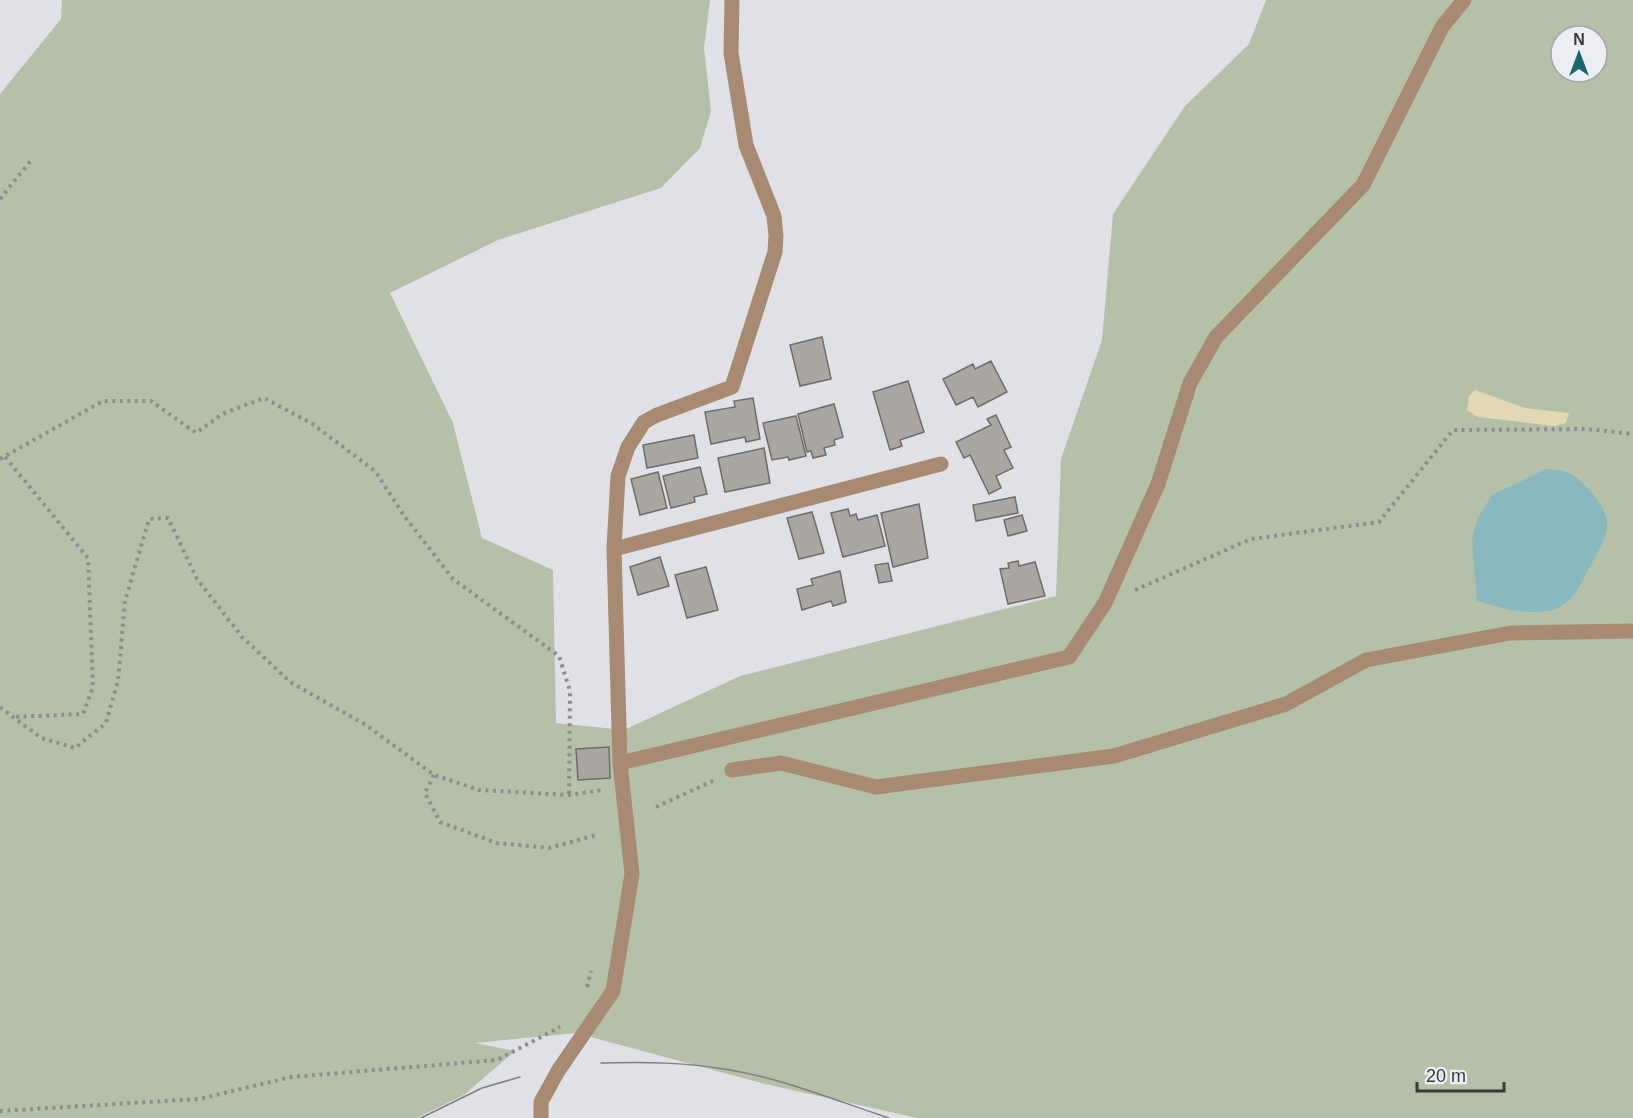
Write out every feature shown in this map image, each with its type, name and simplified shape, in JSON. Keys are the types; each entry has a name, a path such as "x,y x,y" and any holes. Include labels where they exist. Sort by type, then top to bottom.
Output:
{"street":[{"path":"540,1118 541,1102 558,1071 613,991 632,874 620,762 614,549 618,476 635,434 644,422 732,387 775,252 774,216 746,145 731,53 732,0"},
{"path":"620,762 1069,657 1105,603 1158,484 1190,383 1216,337 1363,185 1442,27 1464,0"},
{"path":"614,549 941,464"},
{"path":"732,770 781,764 876,787 1114,756 1286,704 1366,660 1510,633 1633,631"}],"path":[{"path":"0,199 32,159"},
{"path":"13,717 83,714 93,687 88,558 3,458 103,401 151,401 196,433 222,414 264,398 311,423 375,471 405,517 453,579 559,656 570,691 569,795"},
{"path":"1105,603 1251,539 1379,522 1453,430 1588,429 1633,434"},
{"path":"0,707 41,738 75,748 106,723 118,681 125,601 149,519 168,518 197,579 242,637 290,682 366,725 434,775 479,790 569,795 622,789"},
{"path":"434,775 425,793 440,822 497,843 549,848 596,835"},
{"path":"603,790 605,802"},
{"path":"587,990 592,969"},
{"path":"0,1111 199,1099 291,1077 497,1060 557,1029 564,1022"}],"green space":[{"path":"62,0 710,0 704,48 711,111 700,148 661,188 498,240 390,293 453,423 482,538 553,570 556,723 624,730 740,676 1056,596 1061,459 1102,340 1113,214 1185,106 1249,44 1266,0 1633,0 1633,1118 917,1118 765,1084 576,1033 475,1043 515,1051 464,1095 417,1118 0,1118 0,94 61,19"}],"sand":[{"path":"1475,390 1525,408 1569,413 1566,423 1555,426 1478,417 1467,410 1469,396"}],"water":[{"path":"1546,469 1569,473 1588,488 1598,501 1607,523 1600,549 1577,590 1559,608 1543,612 1524,612 1477,601 1472,541 1477,519 1492,495"}],"building":[{"path":"822,337 831,379 800,386 790,345"},
{"path":"991,361 1007,392 978,407 973,397 956,405 943,379 973,364 975,369"},
{"path":"908,381 924,432 900,440 902,446 890,450 873,392"},
{"path":"753,398 760,439 746,442 745,437 711,444 705,412 735,407 734,401"},
{"path":"834,404 843,437 834,440 835,445 824,448 826,455 813,458 811,451 807,452 798,414"},
{"path":"996,415 1011,447 1004,450 1013,468 996,476 1001,488 989,494 970,455 964,458 956,442 991,425 987,419"},
{"path":"796,416 806,456 789,460 788,457 772,460 763,423"},
{"path":"694,435 698,458 647,468 643,445"},
{"path":"764,448 770,483 725,492 718,458"},
{"path":"700,467 707,494 694,497 695,502 671,508 663,476"},
{"path":"658,472 667,508 640,515 631,479"},
{"path":"1015,497 1018,513 976,521 973,505"},
{"path":"919,504 928,558 893,567 881,513"},
{"path":"848,509 850,516 856,514 858,520 877,515 885,546 843,557 831,513"},
{"path":"812,512 824,553 799,559 787,518"},
{"path":"1022,515 1027,531 1008,536 1004,520"},
{"path":"660,557 669,586 638,595 630,567"},
{"path":"1018,561 1019,566 1035,562 1045,596 1008,604 1000,569 1009,568 1008,563"},
{"path":"888,563 892,581 879,583 875,565"},
{"path":"706,567 718,610 687,618 675,575"},
{"path":"840,571 846,602 833,606 831,601 802,610 797,589 813,585 811,579"},
{"path":"609,747 610,778 578,780 576,749"}],"tram line":[{"path":"601,1063 666,1063 730,1070 790,1085 889,1118"},
{"path":"421,1118 482,1088 520,1077"}]}
